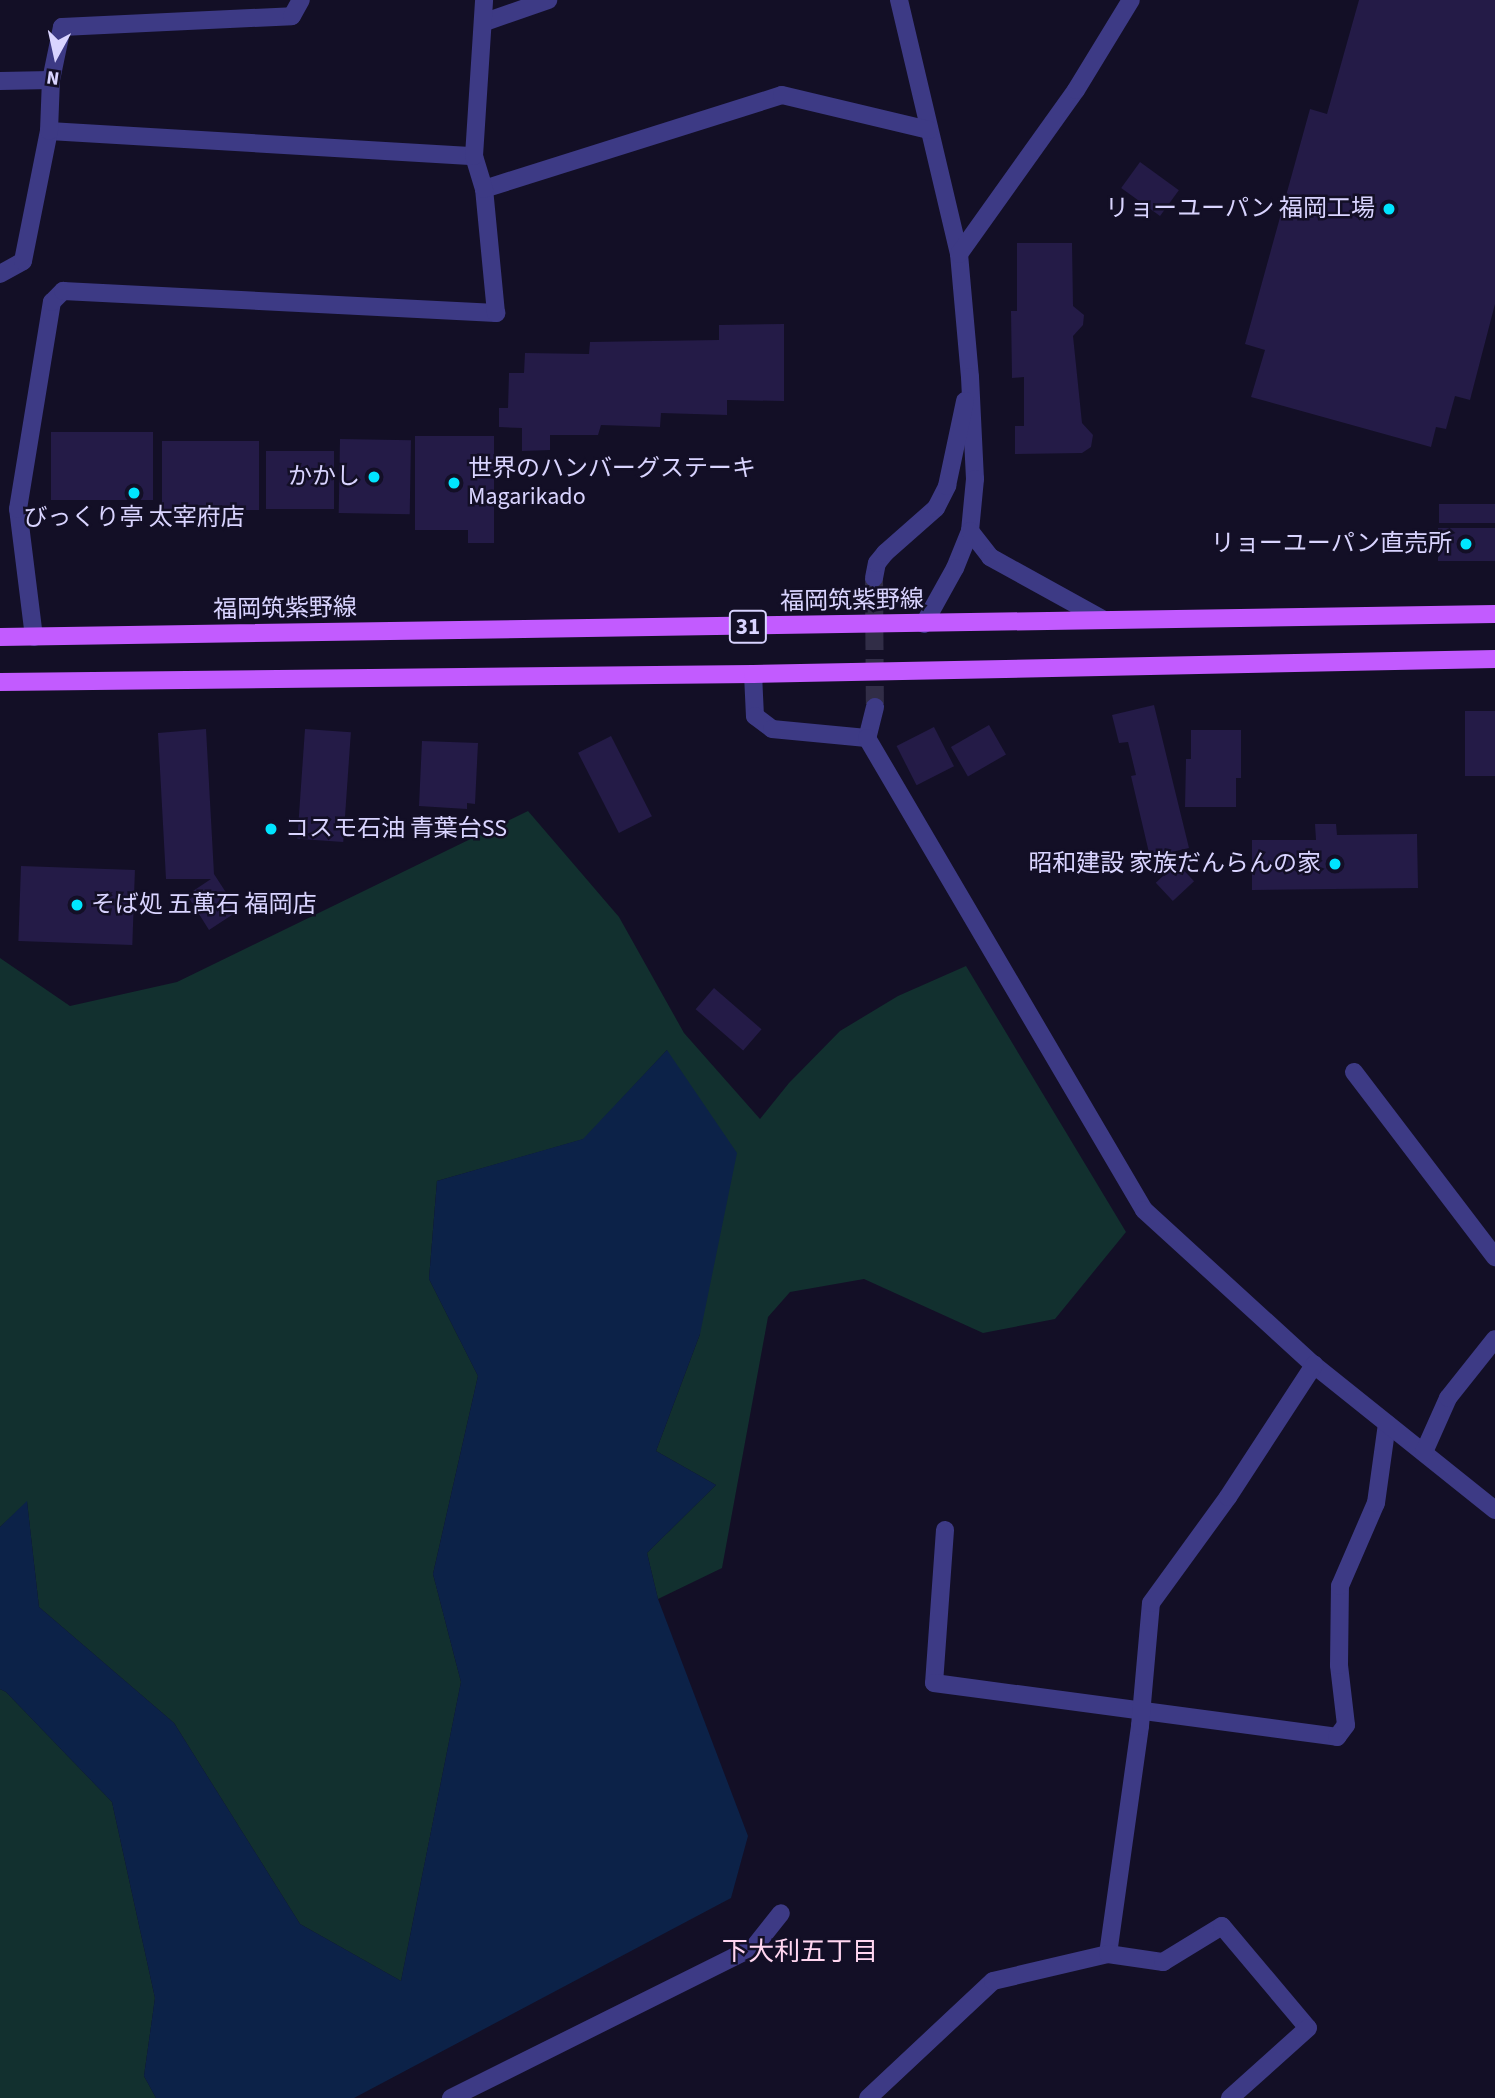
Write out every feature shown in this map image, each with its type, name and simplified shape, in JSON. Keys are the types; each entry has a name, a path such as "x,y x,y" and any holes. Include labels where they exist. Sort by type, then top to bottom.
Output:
{"main road":[{"name":"福岡筑紫野線","path":"0,637 1495,614"},
{"name":"31","path":"0,682 753,674 1495,659"}],"street":[{"path":"0,274 23,261 49,131 51,80 62,27 292,16 301,0"},
{"path":"34,636 18,509 52,302 63,291 496,313 484,190 474,156 485,22 484,0"},
{"path":"485,22 548,0"},
{"path":"899,0 960,254 975,479 970,531 923,624"},
{"path":"960,254 1076,90 1131,0"},
{"path":"0,81 51,80"},
{"path":"484,190 782,95 929,130"},
{"path":"49,131 474,156"},
{"path":"874,578 877,563 936,508 947,486 970,377"},
{"path":"970,531 990,557 1104,620"},
{"path":"753,674 755,716 772,729 867,738"},
{"path":"875,707 867,738 1144,1210 1314,1365 1495,1510"},
{"path":"1354,1072 1495,1257"},
{"path":"1424,1452 1448,1398 1495,1339"},
{"path":"1108,1954 1141,1711 1152,1603 1228,1497 1314,1365"},
{"path":"945,1530 934,1683 1337,1737 1346,1725 1339,1665 1340,1586 1376,1503 1387,1424"},
{"path":"451,2098 754,1947 781,1913"},
{"path":"868,2098 993,1981 1108,1954 1163,1962 1222,1926 1308,2028 1230,2098"}],"green space":[{"path":"528,811 619,917 684,1033 760,1119 789,1083 840,1031 898,996 966,966 1126,1232 1055,1319 983,1333 864,1279 790,1292 768,1317 722,1568 658,1599 647,1553 716,1485 656,1451 700,1334 667,1050 584,1139 437,1181 429,1279 478,1376 433,1574 461,1682 401,1981 300,1924 174,1723 39,1607 27,1502 0,1527 0,958 70,1006 177,982"},
{"path":"0,1689 6,1692 112,1802 155,1998 144,2076 156,2098 0,2098"}],"water":[{"path":"667,1050 737,1153 700,1334 656,1451 716,1485 647,1553 658,1599 748,1836 731,1898 354,2098 156,2098 144,2076 155,1998 112,1802 6,1692 0,1689 0,1527 27,1501 39,1607 174,1723 300,1924 401,1981 461,1682 433,1574 478,1376 429,1279 437,1181 583,1139"}],"building":[{"name":"リョーユーパン 福岡工場","path":"1359,0 1495,0 1495,304 1470,400 1455,396 1446,429 1436,427 1431,447 1251,397 1265,350 1245,344 1310,109 1327,114"},
{"path":"1140,162 1179,190 1160,216 1121,188"},
{"path":"1017,243 1072,243 1073,306 1084,315 1083,325 1073,336 1082,423 1093,435 1091,447 1082,453 1015,454 1015,426 1024,426 1024,377 1012,378 1011,311 1017,311"},
{"path":"784,324 784,401 727,400 727,415 661,413 660,427 601,425 598,435 550,435 550,450 522,451 522,428 499,427 499,408 508,408 509,373 524,373 525,353 589,354 590,342 719,340 719,325"},
{"path":"51,432 153,432 153,500 51,500"},
{"name":"世界のハンバーグステーキ Magarikado","path":"415,436 494,436 494,543 468,543 468,530 415,530"},
{"name":"かかし","path":"340,439 411,440 410,514 339,513"},
{"path":"162,441 259,441 259,510 162,510"},
{"path":"266,451 334,451 334,509 266,509"},
{"path":"1439,504 1495,504 1495,523 1439,523"},
{"name":"リョーユーパン直売所","path":"1438,528 1495,528 1495,561 1438,561"},
{"path":"1154,705 1189,848 1150,857 1131,776 1136,775 1128,742 1119,743 1112,715"},
{"path":"1465,711 1495,711 1495,776 1465,776"},
{"path":"989,725 1006,754 968,776 951,747"},
{"path":"934,727 954,766 917,785 897,746"},
{"path":"206,729 214,874 238,911 209,930 187,895 211,879 166,879 158,733"},
{"path":"305,729 351,732 343,842 297,839"},
{"path":"1191,730 1241,730 1241,778 1236,778 1236,807 1185,807 1186,759 1191,759"},
{"path":"611,736 652,816 619,833 578,753"},
{"path":"422,741 478,743 475,804 467,803 467,809 419,806"},
{"name":"昭和建設 家族だんらんの家","path":"1315,824 1336,824 1337,835 1417,834 1418,888 1252,890 1252,840 1316,840"},
{"path":"1177,863 1194,881 1173,901 1156,883"},
{"name":"そば処 五萬石 福岡店","path":"21,866 135,870 132,945 18,941"},
{"path":"714,988 762,1029 743,1050 696,1009"}],"tunnel":[{"path":"874,578 875,707"}],"place":[{"name":"リョーユーパン 福岡工場","path":"1389,209"},
{"name":"かかし","path":"374,477"},
{"name":"世界のハンバーグステーキ Magarikado","path":"454,483"},
{"name":"びっくり亭 太宰府店","path":"134,493"},
{"name":"リョーユーパン直売所","path":"1466,544"},
{"name":"コスモ石油 青葉台SS","path":"271,829"},
{"name":"昭和建設 家族だんらんの家","path":"1335,864"},
{"name":"そば処 五萬石 福岡店","path":"77,905"}],"district":[{"name":"下大利五丁目","path":"800,1952"}]}
